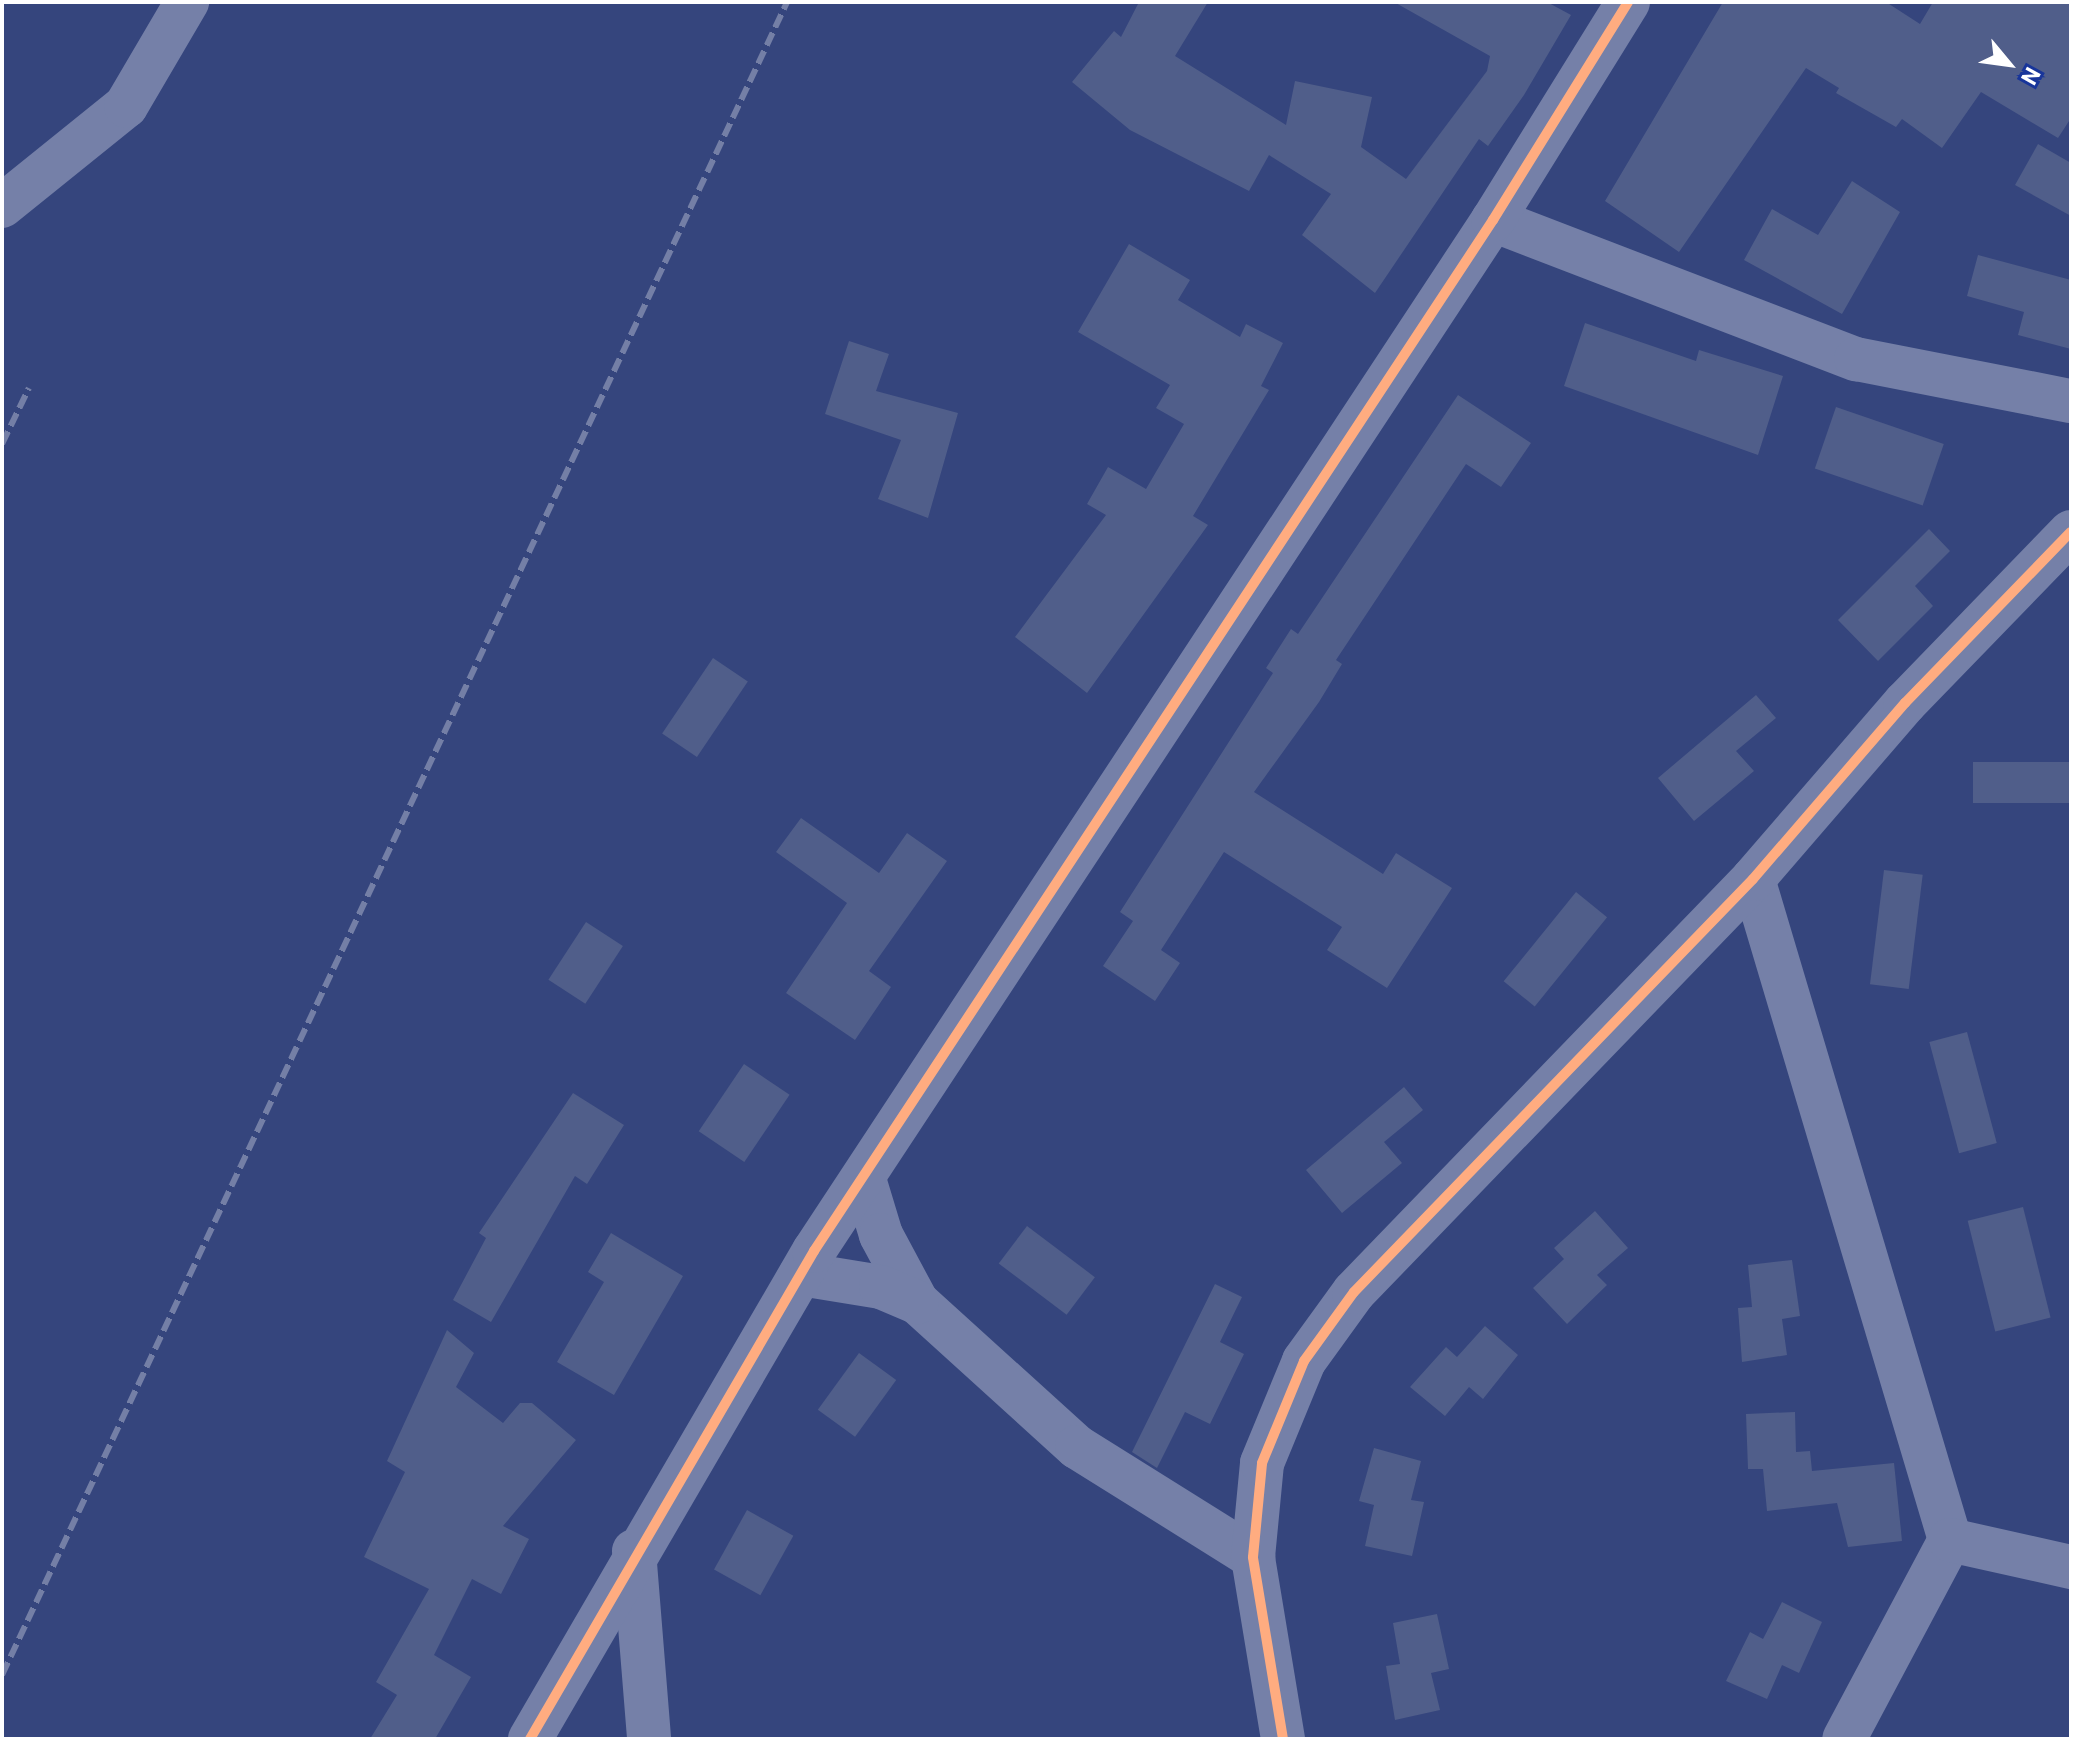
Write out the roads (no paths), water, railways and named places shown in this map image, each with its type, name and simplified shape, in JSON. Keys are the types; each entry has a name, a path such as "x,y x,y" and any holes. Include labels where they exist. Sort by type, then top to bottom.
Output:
{"street":[{"path":"2,206 126,106 187,2"},
{"path":"530,1739 634,1551 801,1274 865,1182 1493,220 1628,2"},
{"path":"1493,220 1856,359 2071,401"},
{"path":"1283,1739 1253,1557 1262,1463 1304,1361 1354,1292 1753,879 1905,703 2071,532"},
{"path":"1753,879 1950,1540 1844,1739"},
{"path":"865,1182 881,1235 917,1302"},
{"path":"801,1274 881,1287 917,1302 1077,1447 1253,1557"},
{"path":"1950,1540 2071,1567"},
{"path":"634,1551 649,1739"}],"railway":[{"path":"2,1675 787,2"},
{"path":"2,444 29,388"}]}
